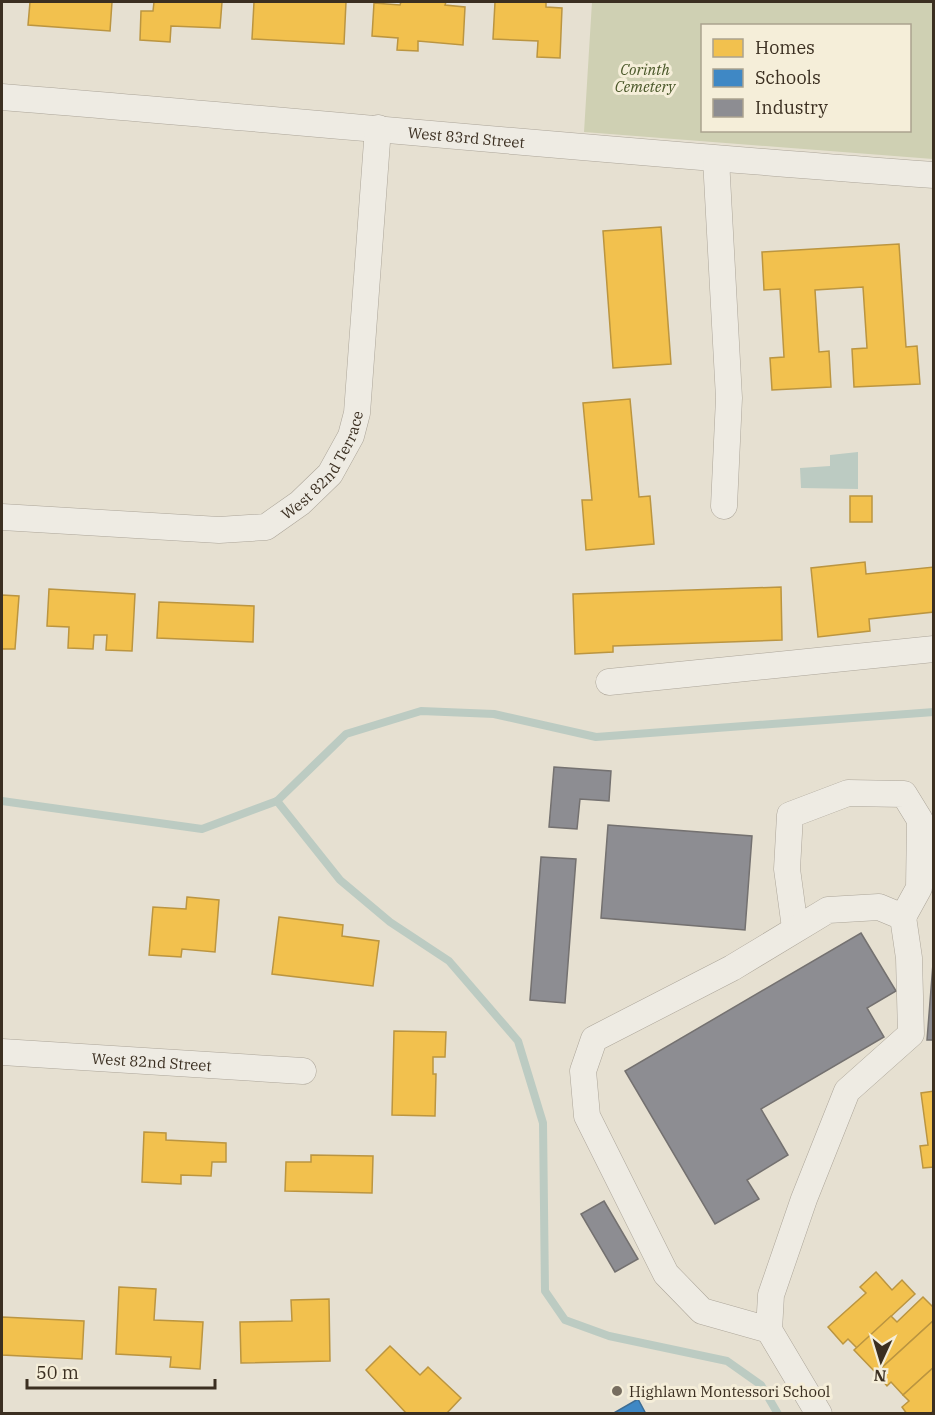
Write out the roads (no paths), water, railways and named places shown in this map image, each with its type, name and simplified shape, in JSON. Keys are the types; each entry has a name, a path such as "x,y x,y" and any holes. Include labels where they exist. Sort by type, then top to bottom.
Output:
{"street":[{"name":"West 83rd Street","path":"2,97 716,159 933,174"},
{"name":"West 82nd Terrace","path":"2,517 219,530 266,527 300,503 330,474 351,436 357,413 378,128"},
{"path":"716,159 729,398 724,506"},
{"path":"609,682 933,649"},
{"path":"795,928 787,869 790,815 848,793 904,794 920,820 919,888 903,917 909,958 911,1034 847,1091 804,1199 771,1295 769,1330 819,1413"},
{"path":"769,1330 702,1311 666,1274 587,1116 583,1071 594,1039 732,968 828,910 879,907 903,917"},
{"name":"West 82nd Street","path":"2,1052 303,1071"}],"waterway":[{"path":"2,801 202,829 277,801 346,734 421,711 494,714 596,737 934,712"},
{"path":"277,801 340,880 390,922 449,961 518,1041 543,1123 545,1291 565,1320 609,1336 727,1361 761,1385 778,1414"}],"place":[{"name":"Highlawn Montessori School","path":"617,1391"}],"park label":[{"name":"Corinth Cemetery","path":"645,78"}]}
